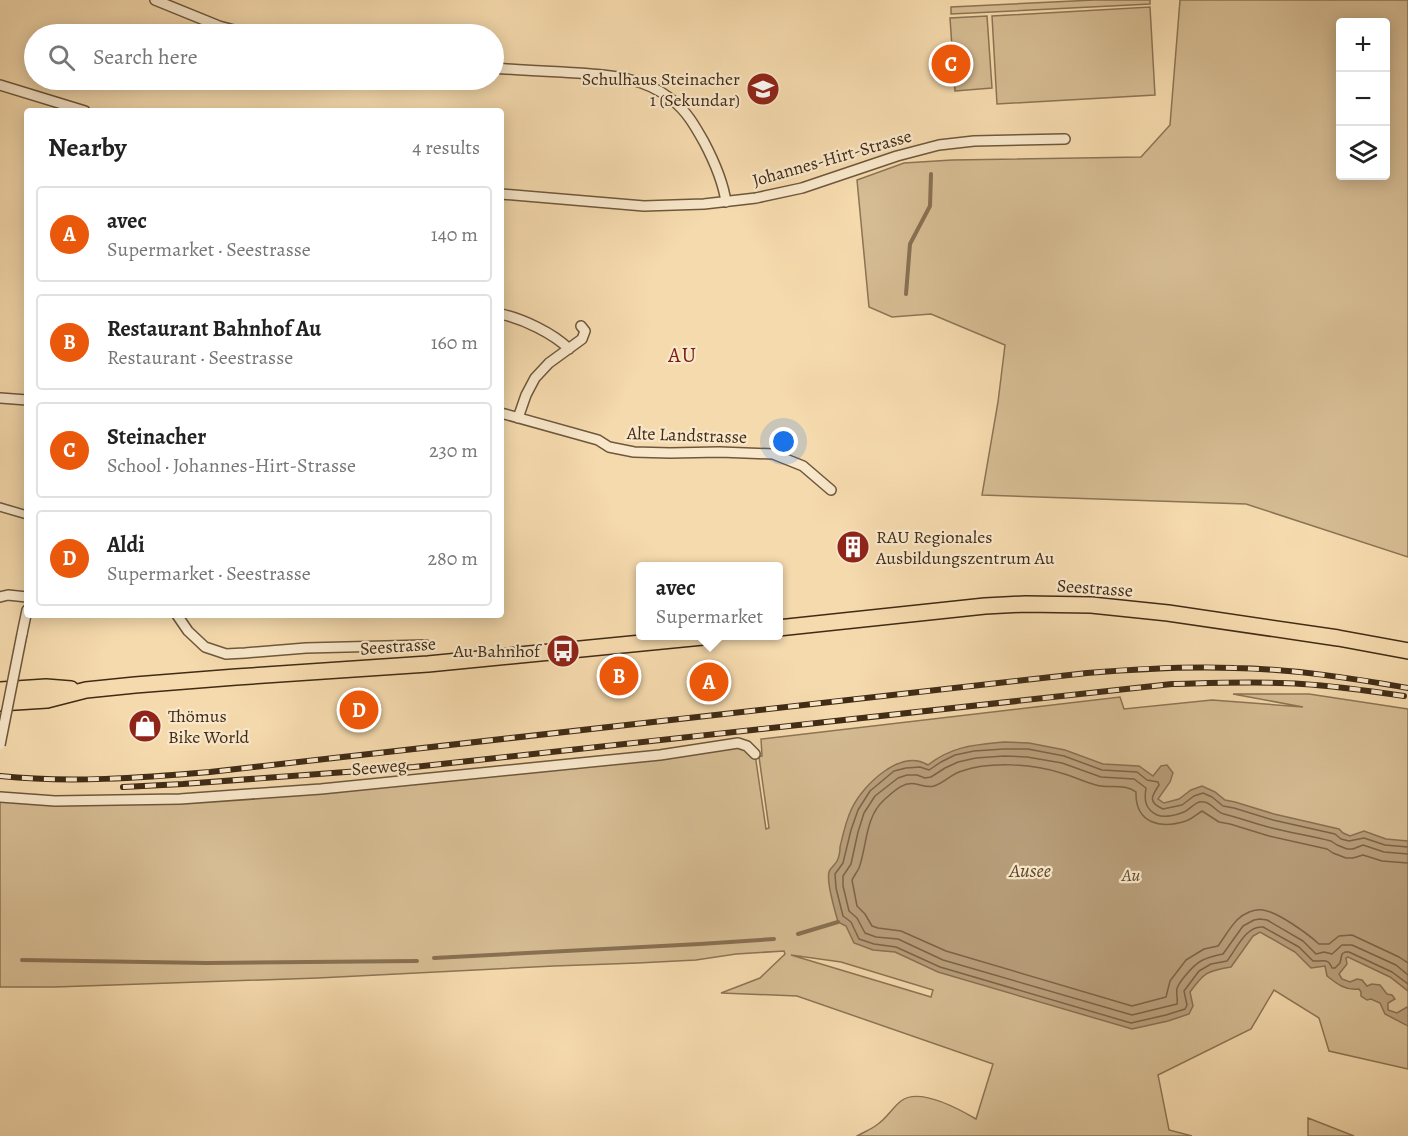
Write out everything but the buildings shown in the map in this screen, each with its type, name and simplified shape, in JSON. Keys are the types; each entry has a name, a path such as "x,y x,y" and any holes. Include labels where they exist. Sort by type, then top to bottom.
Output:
{"main road":[{"name":"Seestrasse","path":"783,627 976,606 1091,605 1191,616 1408,651"},
{"name":"Seestrasse","path":"1,693 47,700 86,690 428,664 672,640"}],"street":[{"path":"155,0 214,24"},
{"path":"504,69 626,78 658,90 672,99 691,120 723,184 726,202"},
{"path":"0,85 29,98 72,108"},
{"name":"Johannes-Hirt-Strasse","path":"504,194 661,206 726,202 802,188 897,156 939,145 974,141 1065,139"},
{"path":"504,315 527,323 562,342 569,349"},
{"path":"518,418 535,378 549,363 582,339 585,331 581,326"},
{"path":"0,398 24,400"},
{"name":"Alte Landstrasse","path":"504,414 598,440 609,447 634,452 773,454 803,466 831,490"},
{"path":"0,507 24,513"},
{"path":"0,597 8,595 24,597"},
{"path":"0,745 25,618"},
{"path":"179,618 188,631 205,647 226,654 306,648 426,645"},
{"name":"Seeweg","path":"0,797 55,801 180,799 660,755 738,743 747,746 754,754"}],"green space":[{"path":"1094,0 1150,0 1150,4 951,14 951,7"},
{"path":"1180,0 1408,0 1408,557 1246,504 982,495 1005,345 931,314 892,317 869,307 857,180 904,163 1141,157 1170,125"},
{"path":"1150,7 1155,95 997,104 992,16"},
{"path":"987,16 992,88 955,91 950,18"},
{"name":"Au","path":"1233,694 1309,694 1408,709 1408,1069 1329,1051 1319,1018 1274,990 1251,1029 1158,1075 1169,1130 1192,1136 857,1136 876,1126 898,1103 909,1097 918,1096 939,1101 976,1119 993,1064 797,996 721,993 760,978 785,954 784,951 736,954 696,960 318,978 0,987 0,800 180,799 738,743 755,754 766,829 769,828 759,757 762,756 761,739 1120,697 1124,709 1212,700 1303,707","holes":["791,955 841,962 933,990 931,997"]},
{"path":"1308,1118 1354,1136 1308,1136"}],"water":[{"name":"Ausee","path":"1004,742 1029,743 1065,750 1103,764 1139,766 1153,776 1161,766 1167,765 1173,773 1170,782 1158,799 1164,803 1179,799 1191,790 1202,786 1225,800 1339,829 1350,836 1364,831 1386,839 1408,841 1408,991 1390,977 1348,957 1346,958 1347,964 1339,974 1342,979 1350,982 1357,979 1362,980 1367,986 1380,985 1387,994 1392,995 1395,999 1388,1003 1388,1010 1397,1013 1407,1007 1408,1026 1385,1014 1380,1003 1361,996 1359,989 1346,988 1334,982 1327,976 1325,966 1311,968 1295,952 1260,932 1253,936 1231,967 1206,974 1199,981 1190,992 1193,1006 1189,1014 1132,1029 938,972 895,952 873,950 854,943 846,926 838,922 828,877 838,858 846,822 857,799 884,771 895,765 906,761 917,761 928,765 955,750"}],"waterway":[{"path":"906,294 910,244 930,206 931,174"},
{"path":"798,934 838,922"},
{"path":"434,958 774,939"},
{"path":"22,960 207,963 417,961"}],"railway":[{"path":"0,776 79,779 210,772 1124,670 1197,667 1278,670 1408,688"},
{"path":"123,787 414,767 1172,684 1286,683 1340,687 1404,696"}],"place":[{"name":"Steinacher","path":"951,64"},
{"name":"Schulhaus Steinacher 1 (Sekundar)","path":"763,89"},
{"name":"RAU Regionales Ausbildungszentrum Au","path":"853,547"},
{"name":"Au Bahnhof","path":"563,651"},
{"name":"Restaurant Bahnhof Au","path":"619,676"},
{"name":"avec","path":"709,682"},
{"name":"Aldi","path":"359,710"},
{"name":"Thömus Bike World","path":"145,726"}],"district":[{"name":"AU","path":"683,355"}]}
